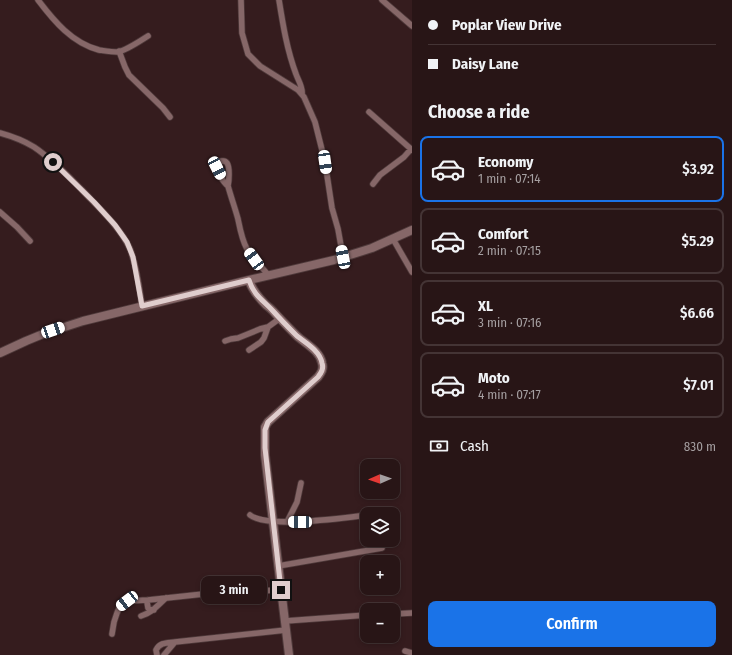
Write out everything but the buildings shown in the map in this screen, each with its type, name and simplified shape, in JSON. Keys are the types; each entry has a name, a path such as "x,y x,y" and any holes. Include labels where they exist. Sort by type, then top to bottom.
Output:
{"street":[{"path":"241,0 242,33 248,54 260,66 298,90 310,108 324,155 332,208 338,229 343,257"},
{"path":"280,0 291,62 302,89 302,95"},
{"path":"382,0 412,26"},
{"path":"41,1 54,20 64,30 77,40 96,49 119,52 148,36"},
{"path":"119,52 129,75 170,116"},
{"path":"368,112 412,149 404,158 380,175 373,184"},
{"path":"0,133 33,146 47,156 67,174 115,225 130,250 142,306"},
{"path":"228,186 242,237 254,259 269,276"},
{"path":"0,212 30,241"},
{"path":"0,353 26,341 82,321 328,262 372,248 412,230"},
{"path":"393,239 412,272"},
{"path":"249,280 254,291 263,302 273,310 279,319 318,354 323,367 318,377 268,422 265,427 264,434 289,655"},
{"path":"225,341 268,327 279,319"},
{"path":"249,350 261,342 268,327"},
{"path":"287,522 297,502 301,483"},
{"path":"250,515 254,518 273,522 313,522 360,517"},
{"path":"278,566 382,548"},
{"path":"112,634 114,622 120,606 127,601 222,592 281,590"},
{"path":"141,616 154,610 166,598"},
{"path":"148,600 148,608 154,610"},
{"path":"400,614 412,613"},
{"path":"285,621 360,616"},
{"path":"158,655 156,650 159,645 165,643 286,630"},
{"path":"164,655 175,642"},
{"path":"405,651 412,653"}],"route":[{"path":"53,162 94,202 115,225 127,242 133,257 142,306 249,280 251,286 260,299 273,310 279,319 318,354 323,367 318,377 288,403 268,422 265,427 266,455 281,590"}]}
